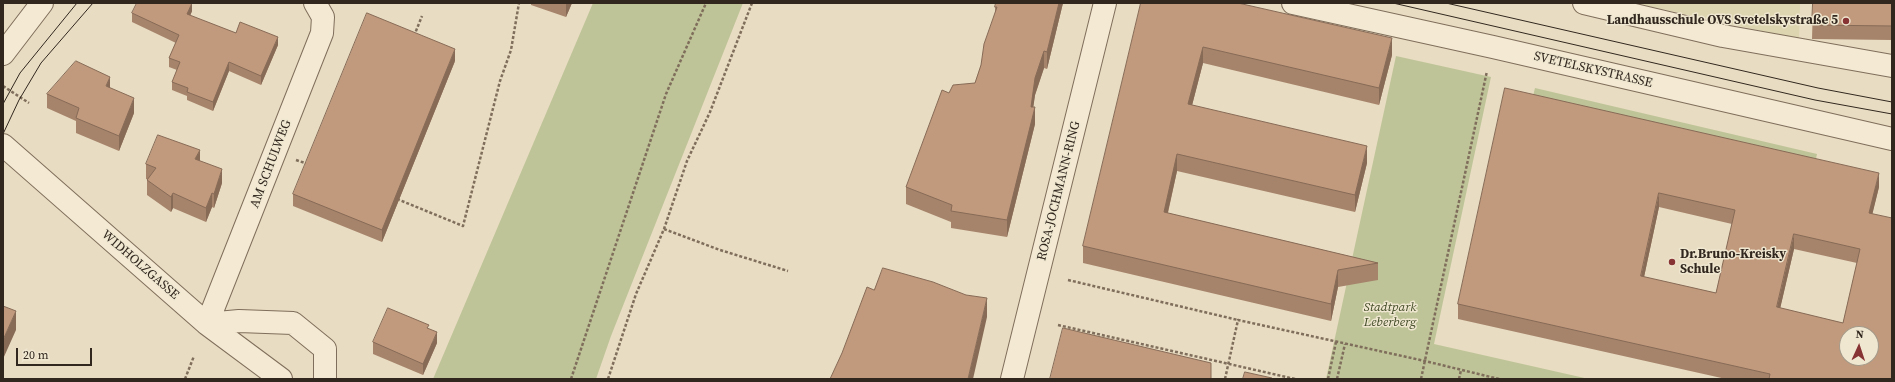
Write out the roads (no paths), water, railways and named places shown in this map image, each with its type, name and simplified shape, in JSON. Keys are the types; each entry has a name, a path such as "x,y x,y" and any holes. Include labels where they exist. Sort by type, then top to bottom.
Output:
{"street":[{"path":"3,54 42,3"},
{"name":"ROSA-JOCHMANN-RING","path":"1012,379 1105,3"},
{"name":"SVETELSKYSTRASSE","path":"1293,3 1892,139"},
{"path":"1584,3 1723,36 1892,66"},
{"name":"AM SCHULWEG","path":"207,324 322,33 324,24 318,7"},
{"name":"WIDHOLZGASSE","path":"3,146 207,324 281,379"},
{"path":"207,324 239,321 293,323 325,349 325,379"}],"tram line":[{"path":"3,104 20,73 77,3"},
{"path":"3,134 19,100 41,63 93,3"},
{"path":"1393,3 1815,100 1892,114"},
{"path":"1446,3 1818,88 1892,102"}],"place":[{"name":"Landhausschule OVS Svetelskystraße 5","path":"1846,21"},
{"name":"Dr.Bruno-Kreisky Schule","path":"1672,262"}],"park label":[{"name":"Stadtpark Leberberg","path":"1390,316"}]}
